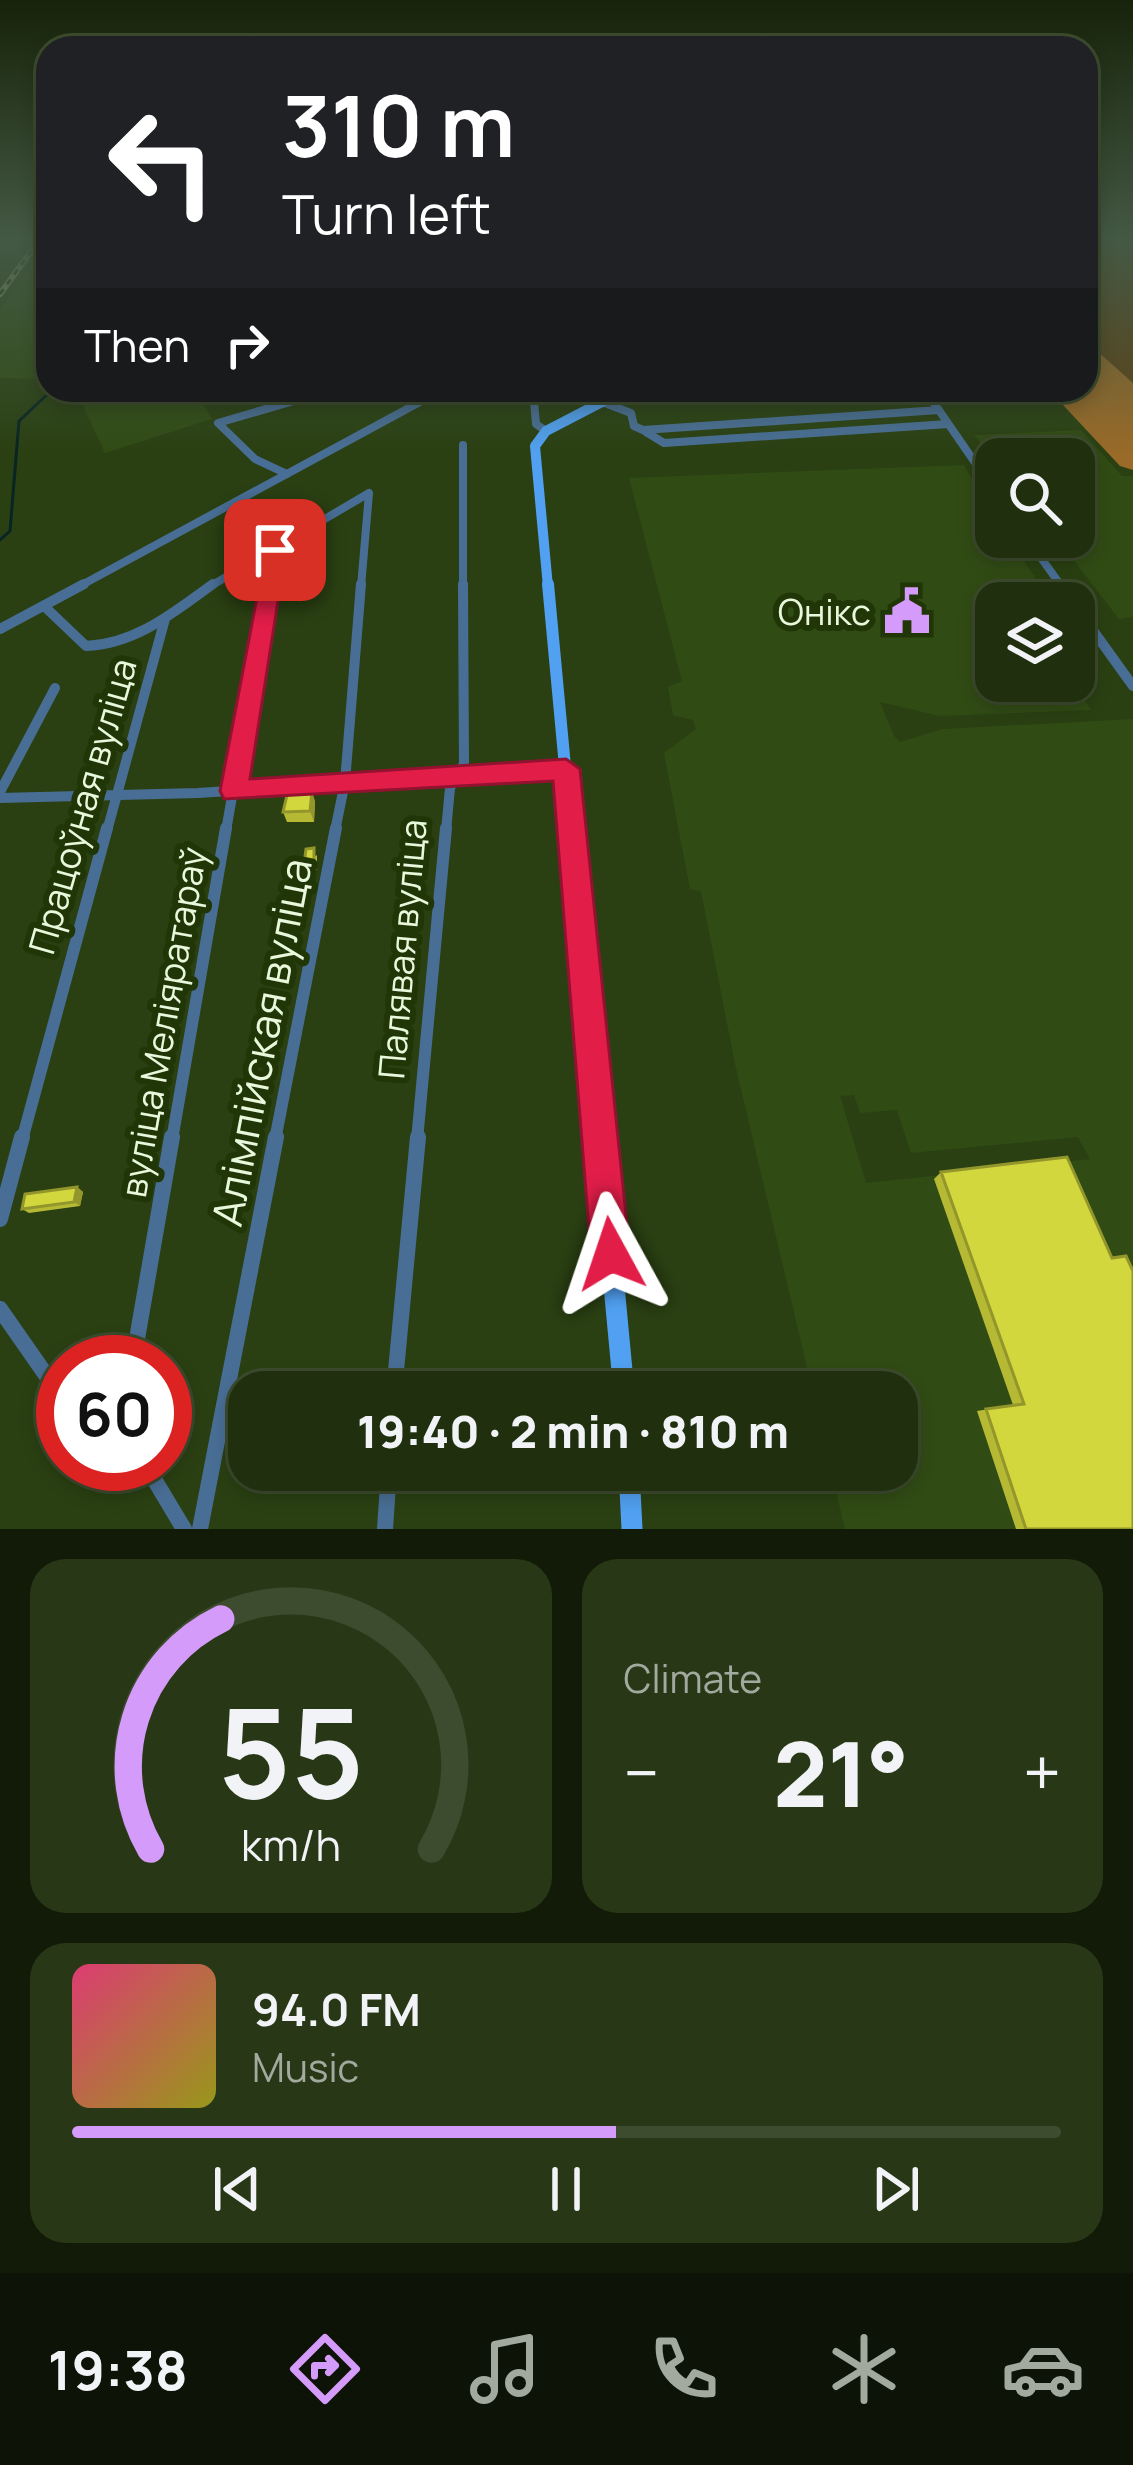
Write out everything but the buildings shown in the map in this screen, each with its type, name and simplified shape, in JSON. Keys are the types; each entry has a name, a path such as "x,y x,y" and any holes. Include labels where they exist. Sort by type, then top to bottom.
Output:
{"main road":[{"path":"602,402 546,431 535,446 535,469 622,1371"},
{"path":"630,1491 632,1529"}],"street":[{"path":"287,474 255,459 218,423 291,402"},
{"path":"0,629 421,402"},
{"path":"534,402 536,424 546,431"},
{"path":"602,402 631,413 634,426 664,443 948,424"},
{"path":"933,402 975,463"},
{"path":"644,430 939,410"},
{"name":"Палявая вуліца","path":"396,1371 450,788 453,776 461,772 463,446"},
{"name":"Алімпійская вуліца","path":"200,1529 345,782 369,493 327,512 275,550"},
{"path":"44,606 86,646 112,645 165,619 235,568 275,550"},
{"name":"вуліца Меліяратараў","path":"138,1335 275,550"},
{"name":"Працоўная вуліца","path":"0,1219 165,619"},
{"path":"1095,633 1133,686"},
{"path":"55,688 0,795 234,791 461,772 566,769"},
{"path":"0,1309 36,1361"},
{"path":"161,1491 184,1529"},
{"path":"385,1529 388,1491"}],"shaded area":[{"path":"36,310 36,379 0,378 0,311"},
{"path":"1098,310 1133,310 1133,383 1098,352"},
{"path":"1098,352 1133,383 1133,470 1120,466 1060,402 1098,402"},
{"path":"82,402 202,402 212,419 105,453"},
{"path":"1081,430 1088,438 977,438 974,435"},
{"path":"1095,446 1122,476 1133,476 1133,617 1119,619 1072,558 1095,558"},
{"path":"964,465 975,484 975,558 1022,558 1038,582 975,582 975,702 1086,702 1091,710 940,716 880,702 894,736 900,742 943,729 1133,719 1133,1529 845,1529 836,1491 918,1491 918,1371 808,1371 735,1064 701,891 690,889 664,753 696,729 693,720 673,715 668,687 682,681 629,478","holes":["854,1095 860,1113 897,1110 911,1153 1078,1137 1090,1159 866,1183 840,1096"]}],"waterway":[{"path":"0,540 10,531 19,421 39,402"}],"place":[{"name":"Онікс","path":"907,611"}],"route":[{"path":"275,550 234,791 461,772 566,769 611,1254"}]}
